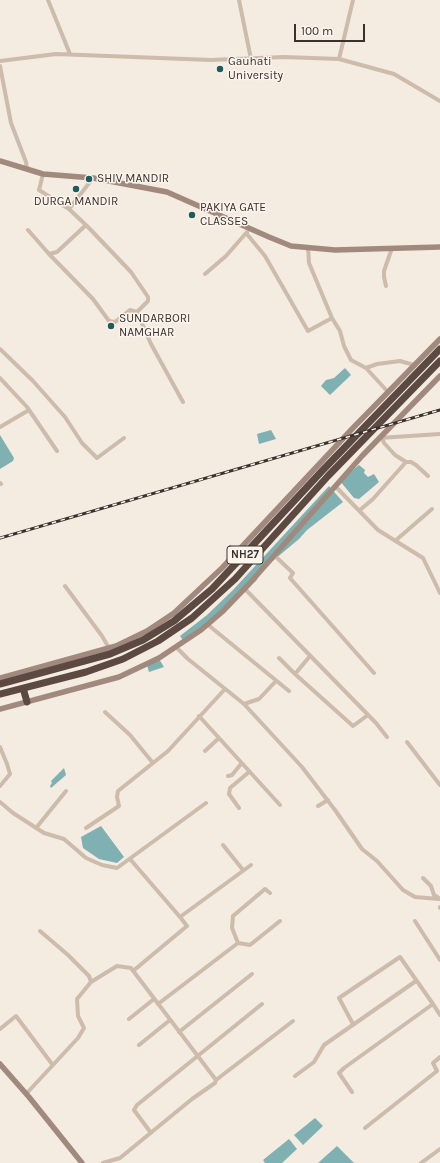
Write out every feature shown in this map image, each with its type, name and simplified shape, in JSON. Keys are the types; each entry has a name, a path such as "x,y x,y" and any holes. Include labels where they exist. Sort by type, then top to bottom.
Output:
{"highway":[{"name":"NH27","path":"0,684 110,654 143,640 174,621 212,589 322,471 440,349"},
{"name":"NH27","path":"0,694 86,672 123,659 158,641 192,618 235,579 328,476 440,361"},
{"path":"23,688 27,702"}],"street":[{"path":"48,0 70,54"},
{"path":"239,0 250,59"},
{"path":"339,59 353,0"},
{"path":"0,61 56,54 210,60 284,57 339,59 394,74 440,101"},
{"path":"0,66 11,123 26,162 27,169"},
{"path":"0,163 43,174 93,178 167,192 248,231 291,246 335,250 440,247"},
{"path":"43,174 39,190 69,209 86,224 131,272 148,297 148,301 137,312"},
{"path":"69,209 93,178"},
{"path":"49,254 57,252 86,224"},
{"path":"28,230 93,299 109,321 115,322 130,310 137,312"},
{"path":"205,274 226,256 248,231"},
{"path":"248,231 265,256 308,331 332,318"},
{"path":"308,247 309,263 332,318 340,331 344,346 351,360 366,368 388,392"},
{"path":"386,286 384,270 392,248"},
{"path":"137,312 151,344 183,402"},
{"path":"0,678 109,648 146,631 174,613 195,596 440,339"},
{"path":"0,349 61,412 82,443 97,458 124,438"},
{"path":"366,368 377,364 400,361 414,365"},
{"path":"0,709 119,677 139,669 177,648 207,624 244,588 335,486 440,376"},
{"path":"0,378 29,410 57,451"},
{"path":"0,426 29,410"},
{"path":"381,438 440,434"},
{"path":"381,438 384,444 395,455 406,462 416,464 428,476"},
{"path":"360,510 373,499 406,462"},
{"path":"335,486 378,530 423,558 440,593"},
{"path":"395,541 432,509"},
{"path":"274,555 293,573 290,578 374,673"},
{"path":"65,586 102,636 109,648"},
{"path":"244,588 368,715 387,737"},
{"path":"207,624 289,691"},
{"path":"177,648 244,704 271,732 328,800 362,849 377,861 403,890 415,898 439,899"},
{"path":"295,674 310,656"},
{"path":"279,658 353,726 368,715"},
{"path":"244,704 259,699 276,681"},
{"path":"86,828 119,806 117,797 118,791 168,751 225,689"},
{"path":"105,712 130,735 153,762"},
{"path":"200,716 241,764 280,805"},
{"path":"205,752 219,738"},
{"path":"407,742 440,784"},
{"path":"0,747 8,764 10,774 0,786"},
{"path":"228,776 232,775 241,764"},
{"path":"239,808 229,794 230,788 249,772"},
{"path":"36,828 66,791"},
{"path":"318,806 328,800"},
{"path":"0,802 13,813 36,828 50,836 64,839 86,858 102,865 117,868 206,803"},
{"path":"222,845 243,870"},
{"path":"130,859 187,926 133,971"},
{"path":"180,917 251,864"},
{"path":"423,878 431,886 434,895 439,899"},
{"path":"238,944 232,928 233,916 265,889 270,893"},
{"path":"158,1004 238,944 250,945 280,921"},
{"path":"415,921 440,960"},
{"path":"40,931 68,955 89,976 91,982"},
{"path":"353,1024 339,998 365,979 400,957 440,1015"},
{"path":"26,1094 52,1064 78,1038 84,1028 78,1016 77,999 91,982 118,966 131,968 216,1080"},
{"path":"179,1032 252,974"},
{"path":"295,1076 314,1062 324,1045 416,980"},
{"path":"129,1019 154,999"},
{"path":"151,1133 134,1110 137,1105 262,1004"},
{"path":"352,1092 339,1073 432,1004"},
{"path":"0,1028 16,1016 52,1064"},
{"path":"139,1045 170,1020"},
{"path":"103,1163 120,1158 215,1083 216,1080 293,1021"},
{"path":"365,1128 437,1070 433,1063 440,1057"},
{"path":"0,1064 82,1163"},
{"path":"421,1163 428,1161 440,1149"}],"water":[{"path":"345,368 351,375 330,395 321,386 326,380 334,378"},
{"path":"271,430 276,439 259,444 257,434"},
{"path":"0,435 14,458 13,461 0,469"},
{"path":"359,465 365,470 364,473 368,477 374,474 379,482 359,499 354,498 340,481"},
{"path":"329,486 343,502 307,530 299,539 263,569 256,581 185,643 180,636 207,615 233,590"},
{"path":"159,659 164,667 149,672 146,662"},
{"path":"64,768 66,775 51,788 51,781"},
{"path":"101,826 124,857 117,863 99,859 83,848 81,837"},
{"path":"315,1118 323,1126 303,1145 294,1135"},
{"path":"289,1139 297,1149 282,1163 265,1163 263,1160"},
{"path":"337,1146 354,1163 318,1163"}],"railway":[{"path":"0,538 440,410"}],"place":[{"name":"Gauhati University","path":"220,69"},
{"name":"SHIV MANDIR","path":"89,179"},
{"name":"DURGA MANDIR","path":"76,189"},
{"name":"PAKIYA GATE CLASSES","path":"192,215"},
{"name":"SUNDARBORI NAMGHAR","path":"111,326"}]}
